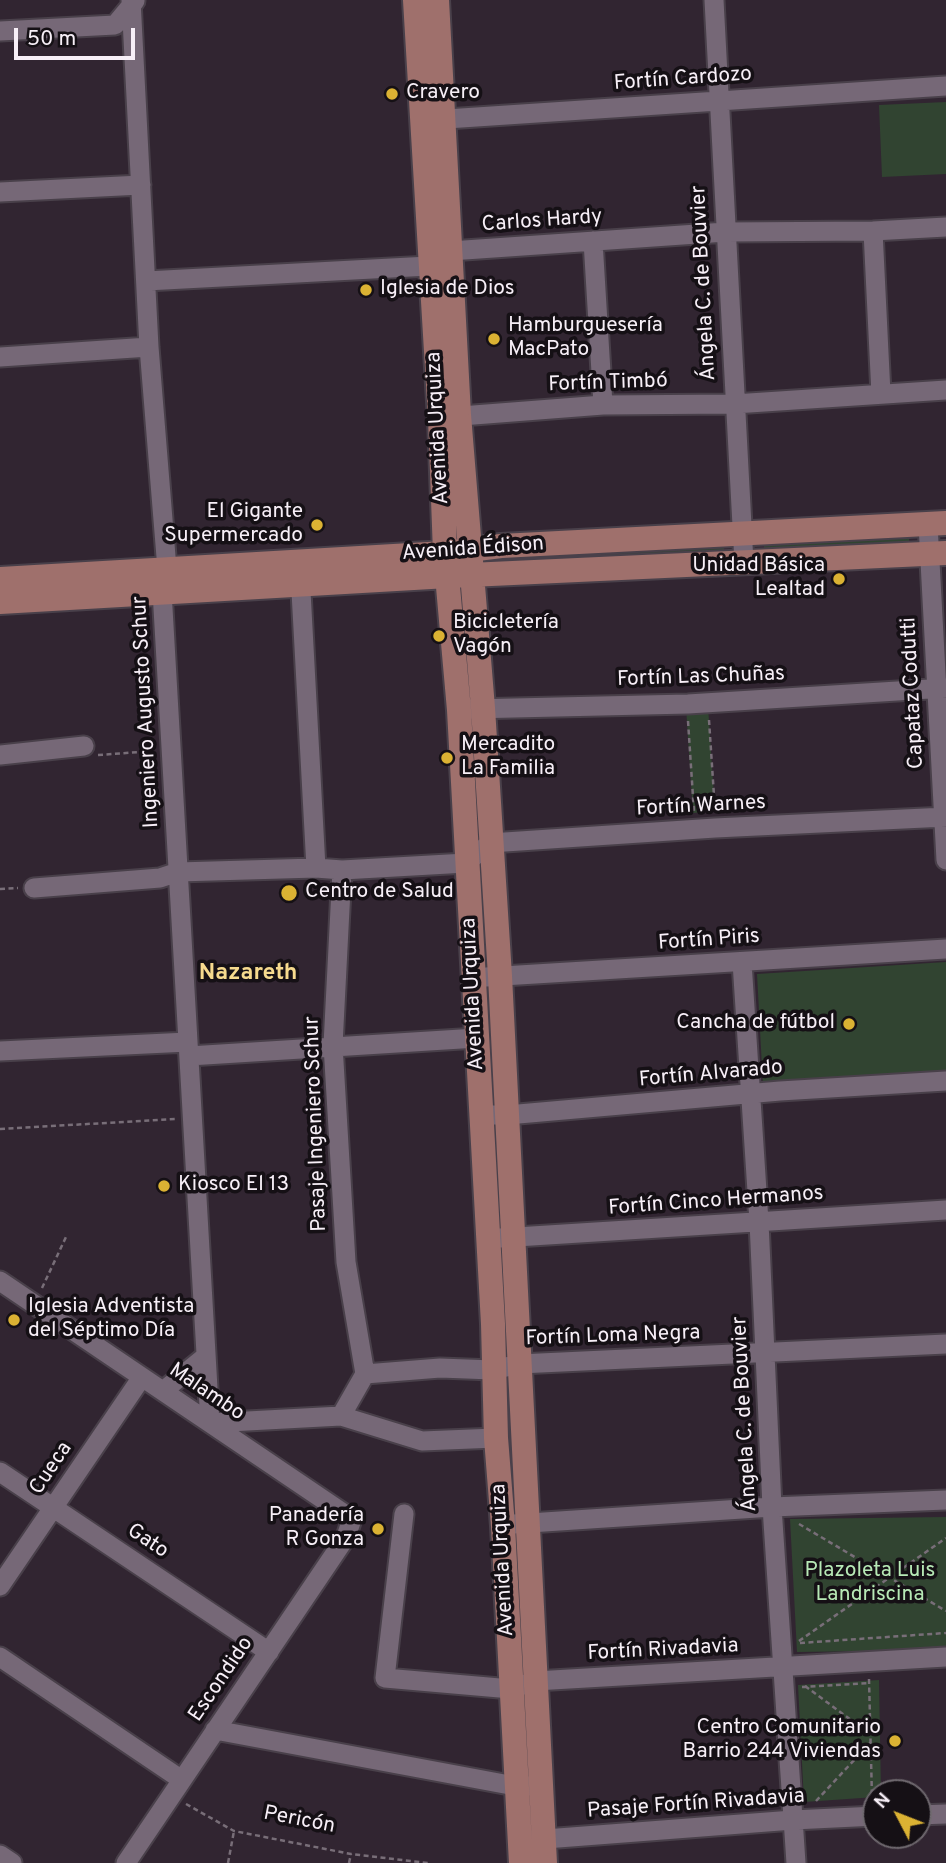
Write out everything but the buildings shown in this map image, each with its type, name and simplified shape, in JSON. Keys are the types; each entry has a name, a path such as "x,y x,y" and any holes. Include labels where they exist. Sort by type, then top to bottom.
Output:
{"main road":[{"name":"Avenida Urquiza","path":"415,0 450,251 447,564 459,710 488,1238 496,1437 515,1524 536,1681 541,1786 532,1852"},
{"name":"Avenida Urquiza","path":"437,0 429,266 449,416 471,548 483,708 500,976 519,1364 510,1689 515,1786 532,1852"},
{"name":"Avenida Édison","path":"447,564 471,548 937,523"},
{"name":"Avenida Édison","path":"0,579 165,580 447,564 473,576 888,554 938,554"},
{"name":"Avenida Édison","path":"0,603 165,580"}],"street":[{"name":"Ángela C. de Bouvier","path":"714,0 744,563"},
{"path":"0,32 115,24 133,2"},
{"name":"Ingeniero Augusto Schur","path":"133,2 149,347 165,580 171,749 209,1423"},
{"name":"Fortín Cardozo","path":"433,119 946,86"},
{"path":"0,192 141,185"},
{"name":"Carlos Hardy","path":"450,251 726,232 873,232 946,227"},
{"path":"873,232 881,394"},
{"path":"593,241 603,405"},
{"path":"146,281 429,266 450,251"},
{"path":"0,357 149,347"},
{"name":"Fortín Timbó","path":"449,416 603,405 734,404 946,390"},
{"name":"Capataz Codutti","path":"937,523 946,860"},
{"path":"300,573 316,868"},
{"name":"Fortín Las Chuñas","path":"459,710 688,704 942,688"},
{"path":"0,755 84,746"},
{"name":"Fortín Warnes","path":"490,843 695,829 945,817"},
{"path":"34,888 160,878 178,872 316,868 342,870 466,863 490,843"},
{"name":"Pasaje Ingeniero Schur","path":"342,870 333,1045 346,1262 365,1374"},
{"name":"Fortín Piris","path":"474,978 946,949"},
{"name":"Ángela C. de Bouvier","path":"742,962 759,1222 772,1507 796,1863"},
{"path":"0,1051 188,1049 477,1038"},
{"name":"Fortín Alvarado","path":"480,1115 946,1080"},
{"name":"Fortín Cinco Hermanos","path":"488,1238 946,1210"},
{"name":"Malambo","path":"0,1281 352,1519"},
{"name":"Fortín Loma Negra","path":"365,1374 440,1368 493,1370 519,1364 946,1344"},
{"path":"163,1391 206,1356"},
{"path":"341,1416 365,1374"},
{"name":"Cueca","path":"0,1586 142,1377"},
{"path":"209,1423 341,1416 422,1441 496,1437"},
{"name":"Gato","path":"0,1472 268,1651"},
{"path":"515,1524 772,1507 946,1500"},
{"name":"Fortín Rivadavia","path":"404,1514 385,1678 510,1689 536,1681 946,1657"},
{"name":"Escondido","path":"125,1863 346,1537 352,1519"},
{"path":"0,1657 176,1788"},
{"path":"215,1730 515,1786 541,1786"},
{"name":"Pasaje Fortín Rivadavia","path":"532,1852 862,1811"},
{"path":"0,1855 12,1863"}],"path":[{"path":"709,703 716,828"},
{"path":"688,704 695,829"},
{"path":"84,746 100,756 171,749"},
{"path":"0,1129 192,1118"},
{"path":"34,1304 66,1237"},
{"path":"790,1519 946,1611"},
{"path":"946,1538 797,1643 946,1633"},
{"path":"868,1662 873,1779"},
{"path":"785,1688 869,1683"},
{"path":"805,1686 870,1734"},
{"path":"810,1807 871,1742"},
{"name":"Pericón","path":"176,1788 233,1832 351,1854 428,1863"},
{"path":"228,1863 233,1832"},
{"path":"349,1863 351,1854"}],"green space":[{"path":"946,102 946,174 882,177 879,105"},
{"path":"909,538 909,544 764,550 764,543"},
{"path":"724,547 724,554 493,565 493,557"},
{"path":"708,706 715,811 693,813 686,707"},
{"name":"Cancha de fútbol","path":"946,962 946,1074 763,1086 757,974"},
{"name":"Plazoleta Luis Landriscina","path":"946,1517 946,1650 797,1652 790,1519"},
{"path":"879,1680 881,1779 862,1779 862,1798 804,1802 798,1685"}],"place":[{"name":"Cravero","path":"392,94"},
{"name":"Iglesia de Dios","path":"366,290"},
{"name":"Hamburguesería MacPato","path":"494,339"},
{"name":"El Gigante Supermercado","path":"317,525"},
{"name":"Unidad Básica Lealtad","path":"839,579"},
{"name":"Bicicletería Vagón","path":"439,636"},
{"name":"Mercadito La Familia","path":"447,758"},
{"name":"Centro de Salud","path":"289,893"},
{"name":"Cancha de fútbol","path":"849,1024"},
{"name":"Kiosco El 13","path":"164,1186"},
{"name":"Iglesia Adventista del Séptimo Día","path":"14,1320"},
{"name":"Panadería R Gonza","path":"378,1529"},
{"name":"Centro Comunitario Barrio 244 Viviendas","path":"895,1741"}],"district":[{"name":"Nazareth","path":"248,974"}]}
